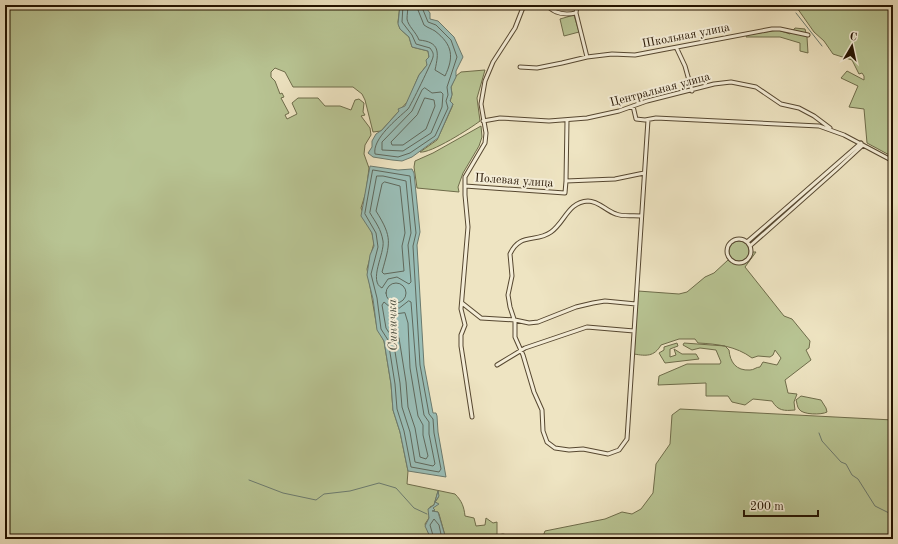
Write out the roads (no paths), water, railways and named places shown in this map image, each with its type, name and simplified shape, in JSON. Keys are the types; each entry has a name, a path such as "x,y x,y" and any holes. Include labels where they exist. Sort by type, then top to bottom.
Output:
{"street":[{"path":"472,417 461,346 461,335 465,325 461,309 468,228 465,186 466,173 479,155 485,143 486,133 483,121 481,96 485,81 493,62 515,28 524,5"},
{"path":"548,5 550,9 558,13 576,13"},
{"path":"577,5 576,13 587,57"},
{"name":"Школьная улица","path":"520,67 537,68 587,57 612,54 635,55 677,49 728,36 772,29 780,29 808,35"},
{"path":"677,49 685,66 692,90"},
{"name":"Центральная улица","path":"483,121 500,118 567,120 598,116 725,82 750,85 762,90 781,104 799,108 814,116 830,128"},
{"path":"633,106 636,119 648,120 656,118 789,123 830,128 893,161"},
{"path":"566,181 567,120"},
{"path":"641,216 616,214 594,202 584,202 573,206 552,232 518,242 511,251 509,259 512,276 508,295 510,308 515,320 516,340 542,412 543,434 548,444 553,447 566,450 583,449 601,454 611,454 621,448 628,437 648,120"},
{"path":"747,242 862,144"},
{"path":"750,246 862,144"},
{"name":"Полевая улица","path":"465,186 565,193 566,181 615,179 644,173"},
{"path":"736,239 747,242 750,246 750,254 746,261 735,262 729,258 727,250 730,243 736,239"},
{"path":"462,303 481,318 515,320 526,323 538,322 576,307 601,302 636,304"},
{"path":"497,365 544,340 587,327 634,331"}],"water":[{"path":"400,5 424,5 430,13 430,19 438,21 454,37 463,57 456,71 456,77 451,87 452,95 450,101 453,104 438,138 412,157 402,161 373,157 368,153 372,147 372,141 376,134 382,130 399,111 398,109 405,106 419,75 427,65 426,60 429,57 428,51 412,47 409,37 400,29 398,24"},
{"name":"Синичка","path":"370,166 398,170 412,169 414,173 420,232 417,245 424,365 433,413 436,413 437,416 438,432 446,477 408,471 400,432 393,410 391,384 384,341 377,330 373,299 367,275 370,255 374,246 372,233 361,216"},
{"path":"438,491 439,496 435,502 439,504 433,508 435,510 432,511 438,512 446,539 431,539 425,526 429,518 428,509 434,505"}],"waterway":[{"path":"796,13 822,46"},
{"path":"819,433 822,441 841,462 846,464 852,475 858,479 875,506 893,515"},
{"path":"249,480 283,493 316,500 324,494 350,491 379,483 396,488 414,508 427,514"}]}
